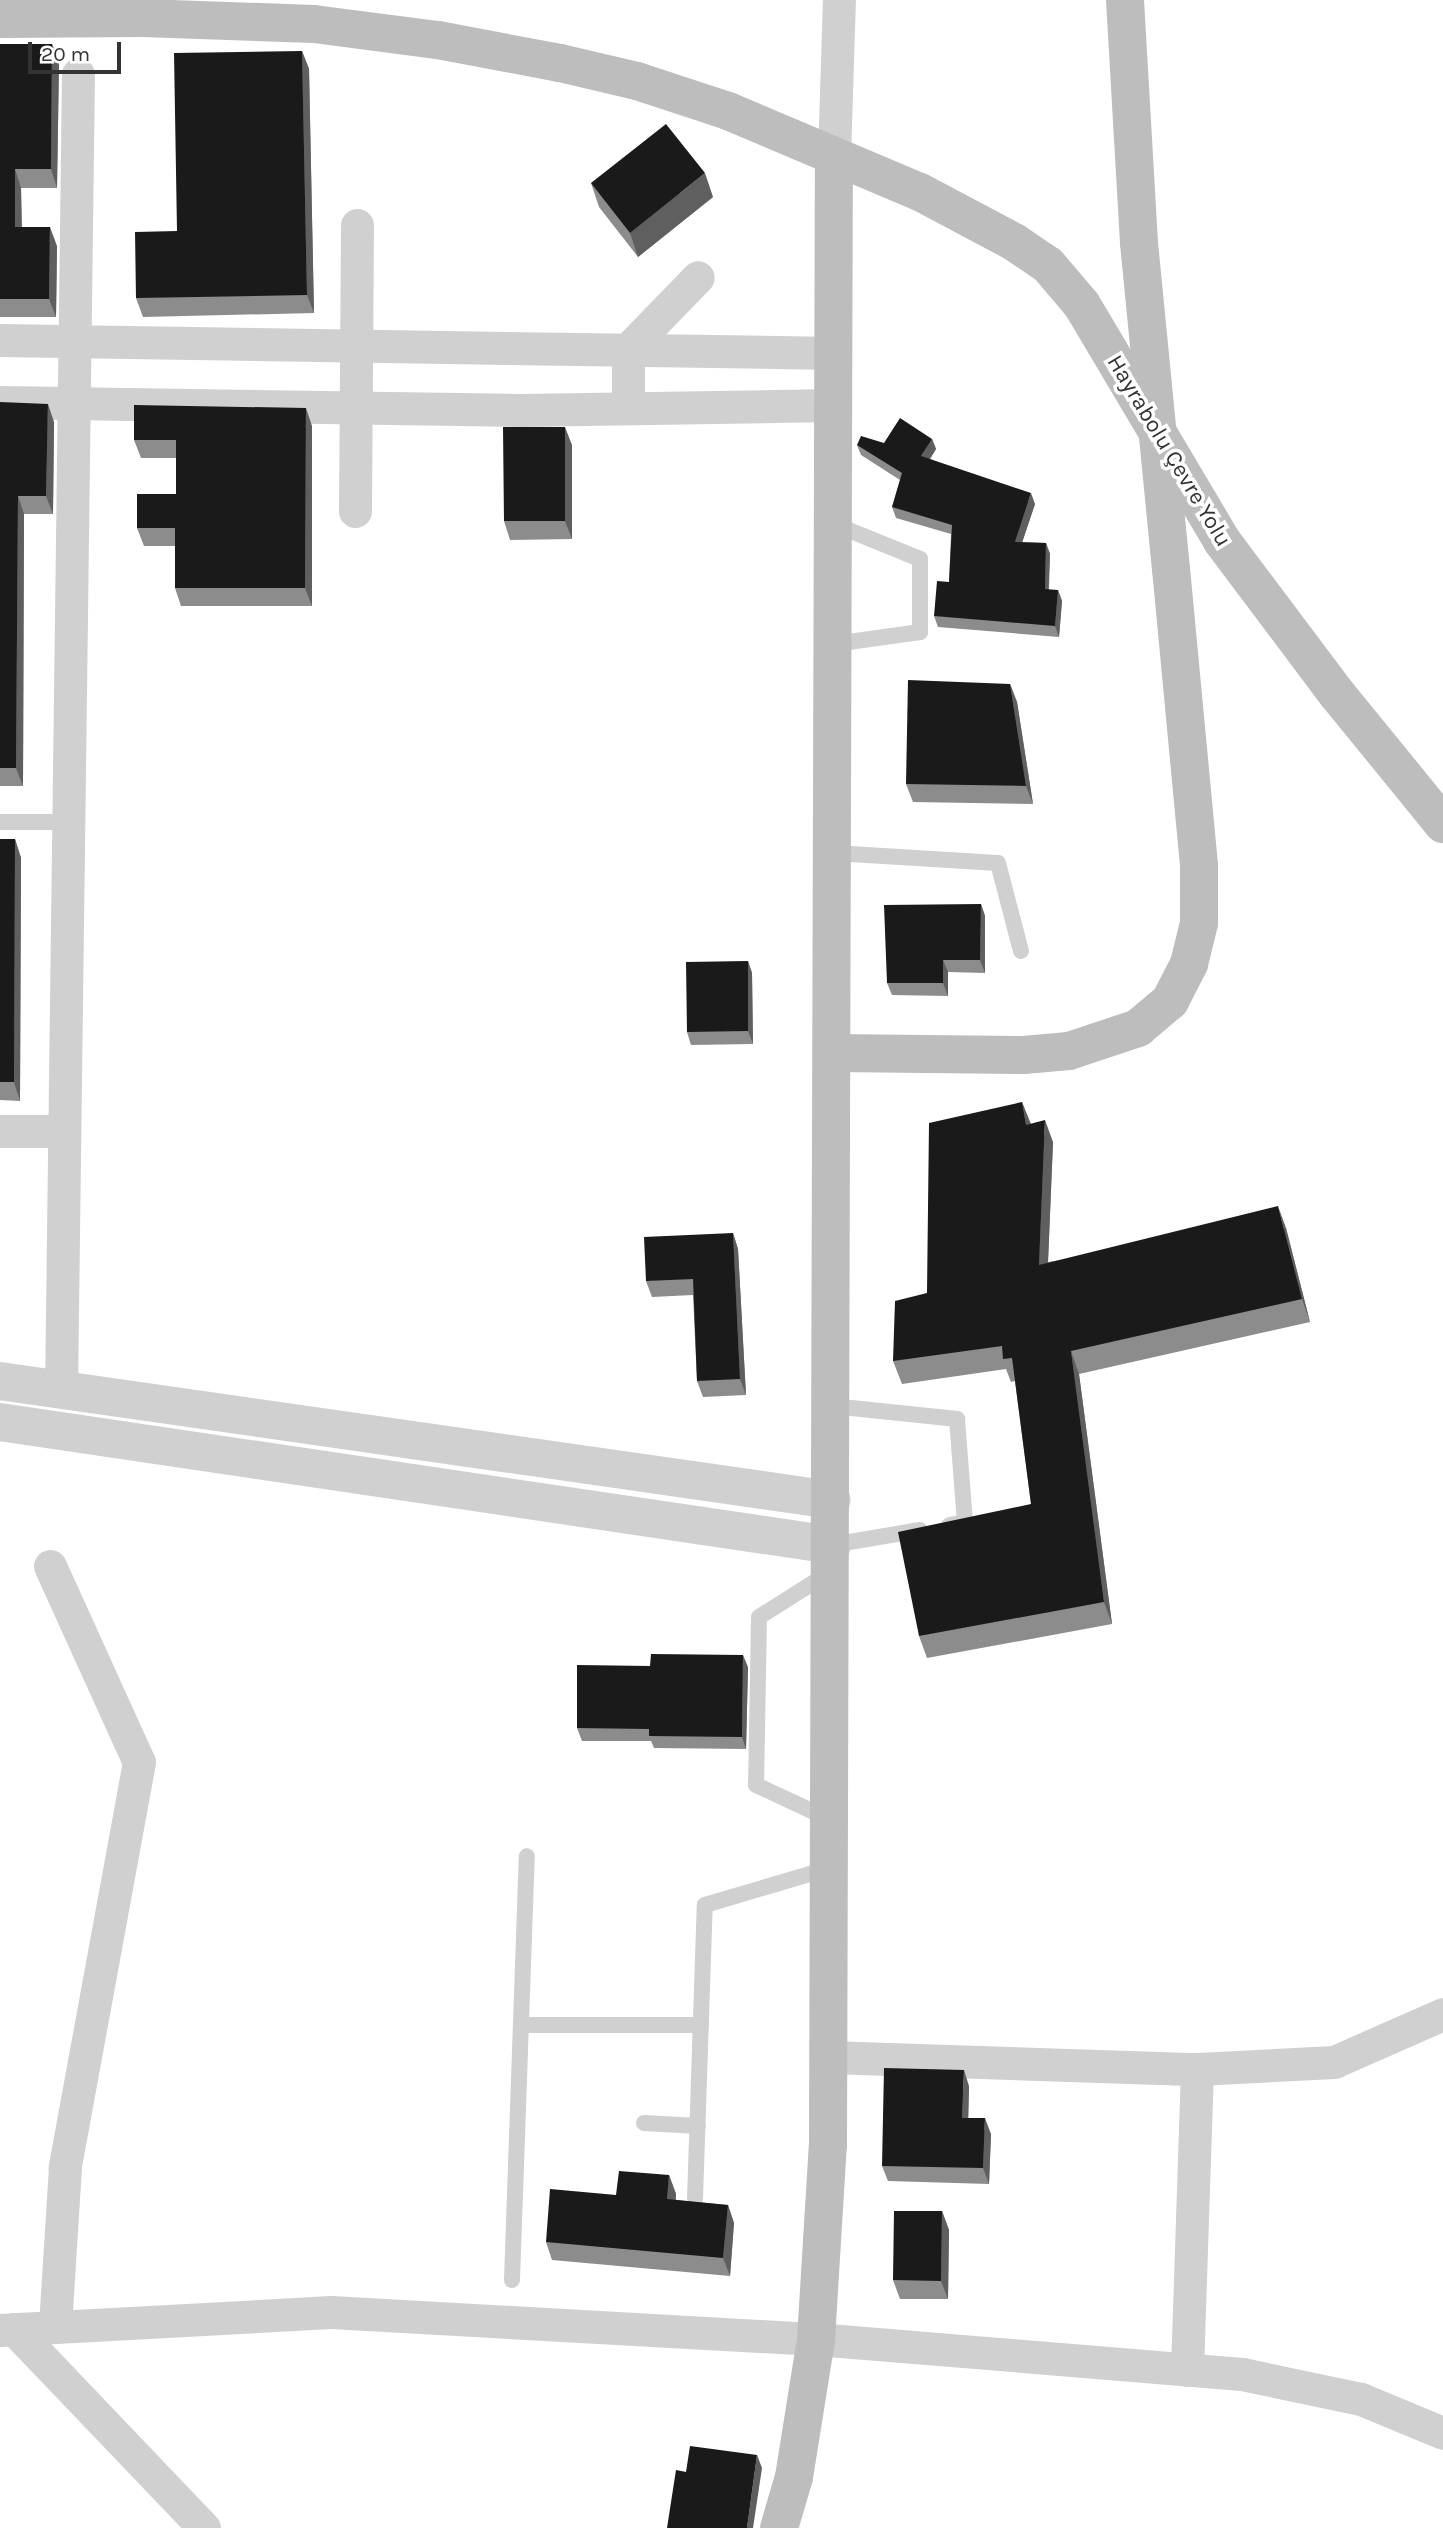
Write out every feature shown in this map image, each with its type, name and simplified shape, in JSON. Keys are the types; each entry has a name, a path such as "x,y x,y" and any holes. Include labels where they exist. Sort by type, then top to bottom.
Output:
{"main road":[{"path":"834,1053 1069,1051 1138,1028 1170,1001 1189,964 1199,923 1199,865 1139,243 1125,0"},
{"name":"Hayrabolu Çevre Yolu","path":"0,19 256,20 502,50 637,81 729,111 920,192 1014,242 1048,265 1082,305 1222,541 1337,694 1443,824"},
{"path":"779,2528 794,2477 816,2339 828,2057 834,1053 834,157"}],"street":[{"path":"834,157 839,8"},
{"path":"61,1390 61,1131 78,74"},
{"path":"355,511 356,225"},
{"path":"628,408 628,349 698,277"},
{"path":"0,340 834,353"},
{"path":"0,402 628,408 834,405"},
{"path":"0,1130 61,1131"},
{"path":"0,1381 832,1500"},
{"path":"0,1422 832,1558"},
{"path":"50,1566 139,1762 65,2166 54,2327"},
{"path":"828,2057 1197,2069 1334,2062 1443,2014"},
{"path":"1188,2370 1197,2069"},
{"path":"7,2329 331,2312 816,2339 1242,2374 1360,2399 1443,2433"},
{"path":"7,2329 204,2528"}],"lane":[{"path":"834,524 920,559 920,632 834,644"},
{"path":"0,822 67,822"},
{"path":"834,853 998,863 1021,951"},
{"path":"830,1819 757,1785 759,1617 832,1558 965,1522 957,1419 832,1406"},
{"path":"512,2280 527,1856"},
{"path":"695,2199 705,1905 830,1868"},
{"path":"521,2025 701,2025"},
{"path":"644,2123 698,2126"}],"building":[{"path":"0,44 52,44 51,169 15,169 15,227 50,227 49,299 0,299"},
{"path":"302,51 307,295 136,298 135,232 177,231 174,53"},
{"path":"666,124 705,173 630,233 591,183"},
{"path":"0,402 48,404 46,496 18,496 16,768 0,768"},
{"path":"134,405 306,408 305,588 175,588 175,528 137,528 137,494 176,494 176,440 134,440"},
{"path":"900,418 932,439 921,456 1031,493 1015,542 1046,543 1045,589 1058,590 1055,626 934,616 937,581 949,582 952,525 892,507 902,473 857,445 861,436 884,443"},
{"path":"503,427 565,427 565,521 504,521"},
{"path":"908,680 1010,684 1026,786 906,784"},
{"path":"0,839 15,839 14,1082 0,1082"},
{"path":"981,904 980,960 943,960 943,983 887,983 884,905"},
{"path":"748,961 748,1031 687,1032 686,962"},
{"path":"1022,1102 1026,1125 1045,1120 1039,1265 1278,1206 1302,1299 1071,1351 1104,1602 919,1636 898,1532 1031,1504 1012,1358 1003,1359 1002,1346 893,1361 895,1301 927,1293 929,1123"},
{"path":"733,1233 740,1379 697,1381 693,1279 646,1281 644,1237"},
{"path":"651,1654 743,1655 742,1737 649,1736 649,1729 577,1728 577,1665 650,1666"},
{"path":"884,2068 964,2070 962,2118 985,2118 983,2168 882,2166"},
{"path":"619,2171 669,2175 667,2199 728,2205 723,2258 546,2242 550,2189 616,2195"},
{"path":"894,2211 942,2211 941,2281 893,2280"},
{"path":"690,2446 757,2455 747,2528 667,2528 676,2470 686,2472"}]}
